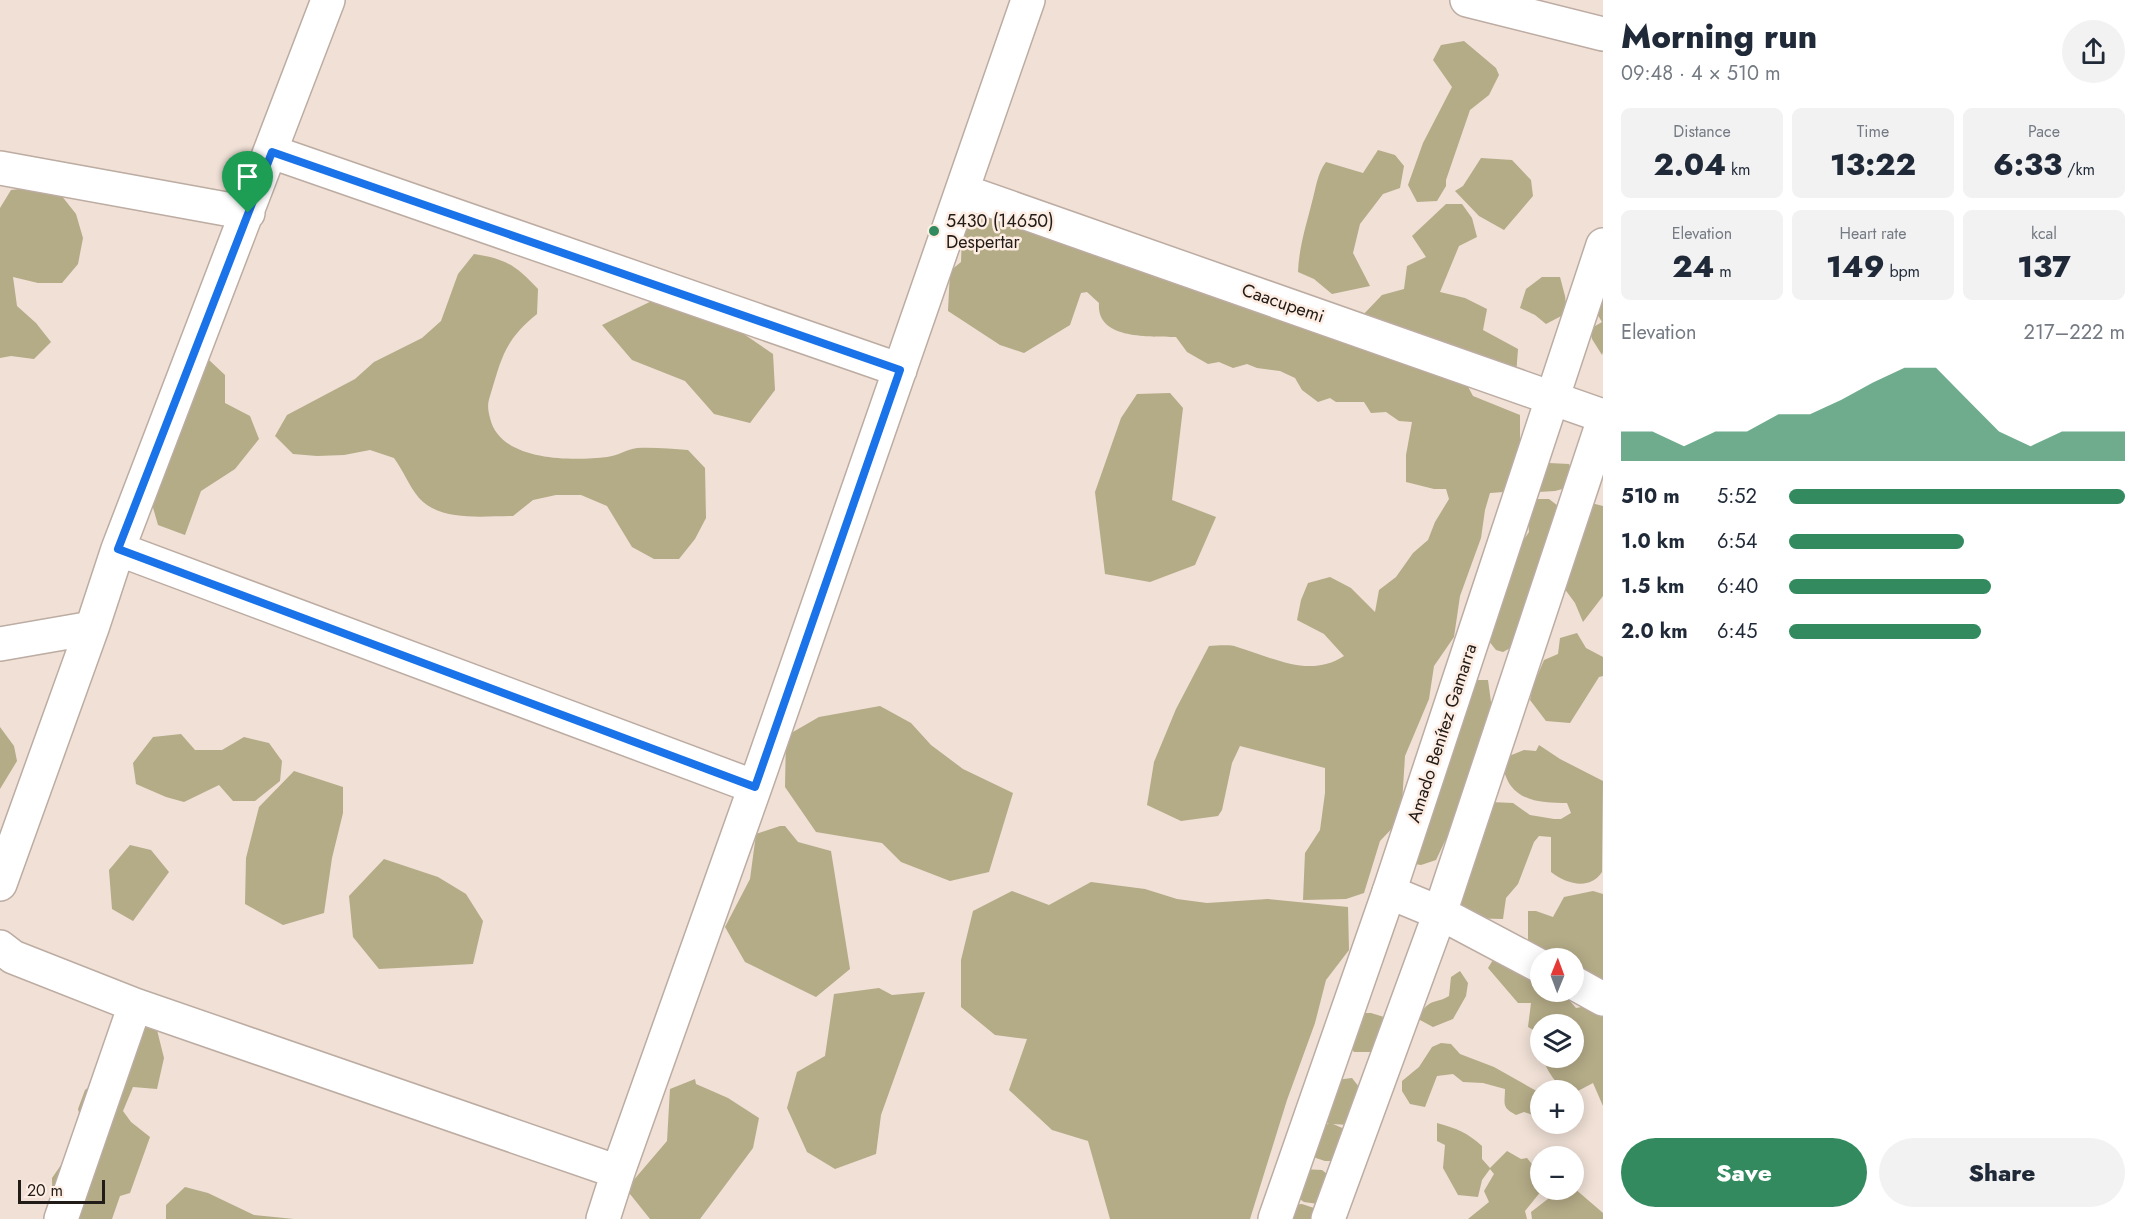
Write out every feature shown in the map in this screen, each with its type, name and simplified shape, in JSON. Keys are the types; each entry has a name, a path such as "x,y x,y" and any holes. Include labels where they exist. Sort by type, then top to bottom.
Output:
{"street":[{"path":"0,884 118,549 272,152 328,0"},
{"path":"603,1219 1028,0"},
{"path":"1467,0 1603,34"},
{"path":"272,152 900,370"},
{"path":"0,168 248,213"},
{"name":"Caacupemi","path":"963,191 1603,416"},
{"name":"Amado Benítez Gamarra","path":"1275,1219 1389,891 1603,245"},
{"path":"1328,1219 1440,913 1603,422"},
{"path":"118,549 755,787"},
{"path":"0,644 92,628"},
{"path":"1389,891 1440,913 1530,961"},
{"path":"0,947 13,957 135,1005 618,1172"},
{"path":"1584,989 1603,999"},
{"path":"61,1219 135,1005"}],"shaded area":[{"path":"1464,41 1496,68 1499,75 1489,95 1470,110 1446,180 1446,186 1437,201 1417,202 1408,185 1423,143 1452,87 1433,60 1441,45"},
{"path":"1378,150 1395,155 1404,166 1400,188 1383,194 1360,224 1353,253 1370,286 1332,294 1314,279 1298,272 1303,237 1319,176 1326,162 1363,173"},
{"path":"1481,158 1512,160 1531,180 1533,196 1504,230 1479,216 1455,191 1463,186"},
{"path":"36,187 61,195 76,214 83,238 78,264 62,283 38,283 13,277 17,306 36,323 51,342 34,359 11,356 0,358 0,208 11,190"},
{"path":"1446,204 1462,204 1472,218 1477,237 1459,246 1440,292 1465,298 1487,309 1483,330 1518,349 1516,375 1361,317 1382,295 1404,289 1407,266 1426,257 1412,236"},
{"path":"974,206 1465,381 1473,396 1520,415 1520,447 1504,492 1490,493 1481,538 1460,596 1454,637 1434,666 1429,699 1405,756 1401,819 1380,841 1364,893 1346,899 1303,900 1305,853 1320,830 1325,793 1325,768 1240,746 1232,763 1222,810 1218,816 1181,821 1147,805 1154,762 1176,709 1209,646 1234,646 1290,664 1304,666 1331,663 1344,656 1324,634 1297,620 1301,600 1308,583 1330,577 1351,588 1375,612 1379,590 1396,577 1413,553 1428,540 1435,522 1449,499 1446,489 1434,489 1406,482 1406,455 1412,422 1399,421 1386,412 1371,413 1364,402 1336,402 1330,398 1318,402 1302,390 1295,378 1280,371 1257,368 1247,364 1233,368 1219,362 1208,364 1187,352 1176,337 1139,336 1115,330 1106,324 1100,315 1099,303 1087,292 1081,293 1070,325 1024,353 1000,345 948,311 950,271 961,262 962,236"},
{"path":"474,254 503,261 538,289 537,314 517,333 506,350 489,399 489,415 496,432 508,443 522,451 557,458 607,457 637,448 688,450 705,468 706,518 695,539 679,559 654,559 632,547 607,506 581,495 556,495 533,500 513,516 476,517 450,514 428,506 419,498 394,458 370,450 344,455 293,454 275,436 287,415 355,379 374,362 422,338 441,321 458,274"},
{"path":"1603,270 1602,355 1592,339 1590,329 1602,322 1594,309"},
{"path":"1542,277 1560,277 1567,313 1546,324 1535,315 1520,308 1526,289"},
{"path":"658,298 726,322 773,354 775,390 750,423 714,414 685,381 632,360 602,325"},
{"path":"209,360 225,375 225,403 250,416 259,439 235,469 201,491 185,535 158,525 150,497 190,374"},
{"path":"1170,393 1183,408 1172,500 1216,517 1195,565 1150,582 1105,574 1095,492 1121,418 1137,394"},
{"path":"1549,463 1569,464 1572,471 1566,488 1538,492 1539,467"},
{"path":"1536,499 1549,499 1562,509 1587,502 1603,506 1603,596 1583,622 1575,603 1547,560 1544,544 1540,568 1516,645 1503,652 1496,650 1477,626 1515,552 1529,532 1527,509"},
{"path":"1577,633 1586,648 1603,657 1603,676 1599,677 1570,723 1546,721 1530,700 1533,686 1544,660 1558,654 1560,638"},
{"path":"1473,680 1488,680 1493,717 1458,830 1445,841 1436,860 1421,865 1408,863"},
{"path":"880,706 911,723 931,745 963,769 1013,793 989,872 950,881 901,862 882,843 816,832 785,787 786,736 819,717"},
{"path":"0,727 14,746 17,761 0,789"},
{"path":"181,734 195,750 222,750 244,737 269,743 282,761 280,781 255,801 233,801 219,785 184,802 136,784 133,763 153,737"},
{"path":"1539,745 1560,759 1603,781 1602,872 1591,882 1584,884 1564,880 1557,876 1551,872 1551,837 1539,836 1534,842 1518,884 1506,898 1503,919 1462,918 1454,905 1490,802 1513,803 1530,815 1554,819 1561,819 1571,813 1567,803 1544,802 1523,796 1516,792 1507,779 1502,768 1509,756 1524,750 1536,751"},
{"path":"294,771 343,787 343,813 332,858 324,913 283,925 245,904 246,858 259,807"},
{"path":"785,826 798,842 831,851 850,969 816,997 745,962 725,927 750,879 756,834"},
{"path":"130,845 151,850 169,872 133,921 112,909 109,870"},
{"path":"384,859 438,877 466,894 483,921 473,964 379,969 353,937 349,896"},
{"path":"1091,882 1145,889 1177,899 1207,903 1268,899 1348,907 1349,950 1326,980 1315,1023 1287,1100 1250,1219 1110,1219 1088,1141 1052,1130 1009,1090 1027,1039 995,1035 961,1007 961,960 973,911 1012,891 1049,905"},
{"path":"1593,891 1603,894 1603,985 1584,973 1584,948 1536,948 1528,943 1528,911 1536,911 1553,917 1564,897"},
{"path":"1496,955 1530,974 1530,1002 1571,1002 1576,1008 1598,1004 1603,1009 1603,1106 1593,1083 1584,1088 1584,1080 1555,1080 1547,1068 1584,1068 1584,1014 1530,1014 1530,1028 1528,1027 1531,1003 1518,1003 1488,968"},
{"path":"1460,971 1468,983 1466,996 1453,1019 1433,1027 1420,1020 1420,1014 1427,1005 1449,996 1451,977"},
{"path":"879,988 892,995 925,992 881,1115 876,1154 835,1169 807,1152 787,1108 797,1072 825,1056 834,994"},
{"path":"1363,1013 1384,1017 1385,1027 1374,1052 1354,1052 1345,1040"},
{"path":"144,1026 157,1030 164,1058 157,1089 133,1087 123,1111 131,1122 150,1137 130,1193 120,1196 112,1219 53,1219 52,1178 70,1152 82,1124 78,1109 85,1090 104,1075"},
{"path":"1441,1043 1451,1044 1460,1054 1494,1067 1530,1087 1530,1114 1524,1112 1516,1115 1508,1110 1505,1105 1505,1089 1483,1083 1463,1082 1453,1074 1437,1076 1425,1107 1410,1104 1402,1091 1402,1081 1419,1067 1432,1047"},
{"path":"1352,1078 1359,1087 1348,1125 1333,1124 1347,1130 1337,1161 1325,1161 1307,1155 1315,1125 1329,1124 1320,1120 1336,1080"},
{"path":"695,1079 696,1084 728,1098 759,1118 753,1148 700,1219 650,1219 626,1189 667,1141 670,1089"},
{"path":"1437,1123 1477,1141 1482,1146 1482,1159 1490,1168 1507,1151 1521,1159 1527,1158 1530,1162 1530,1200 1534,1200 1525,1211 1527,1219 1468,1219 1489,1202 1484,1191 1494,1174 1490,1169 1482,1180 1478,1197 1458,1195 1443,1168 1445,1145 1437,1141"},
{"path":"1302,1169 1322,1170 1332,1178 1318,1204 1304,1202 1292,1194"},
{"path":"185,1187 208,1193 254,1215 294,1219 166,1219 166,1205"},
{"path":"1584,1197 1603,1213 1603,1219 1532,1219 1531,1212 1547,1200 1584,1200"},
{"path":"1302,1204 1314,1208 1318,1219 1287,1219 1292,1205"}],"place":[{"name":"5430 (14650) Despertar","path":"934,231"}],"route":[{"path":"272,152 900,370 755,787 118,549 248,213 272,152"}]}
